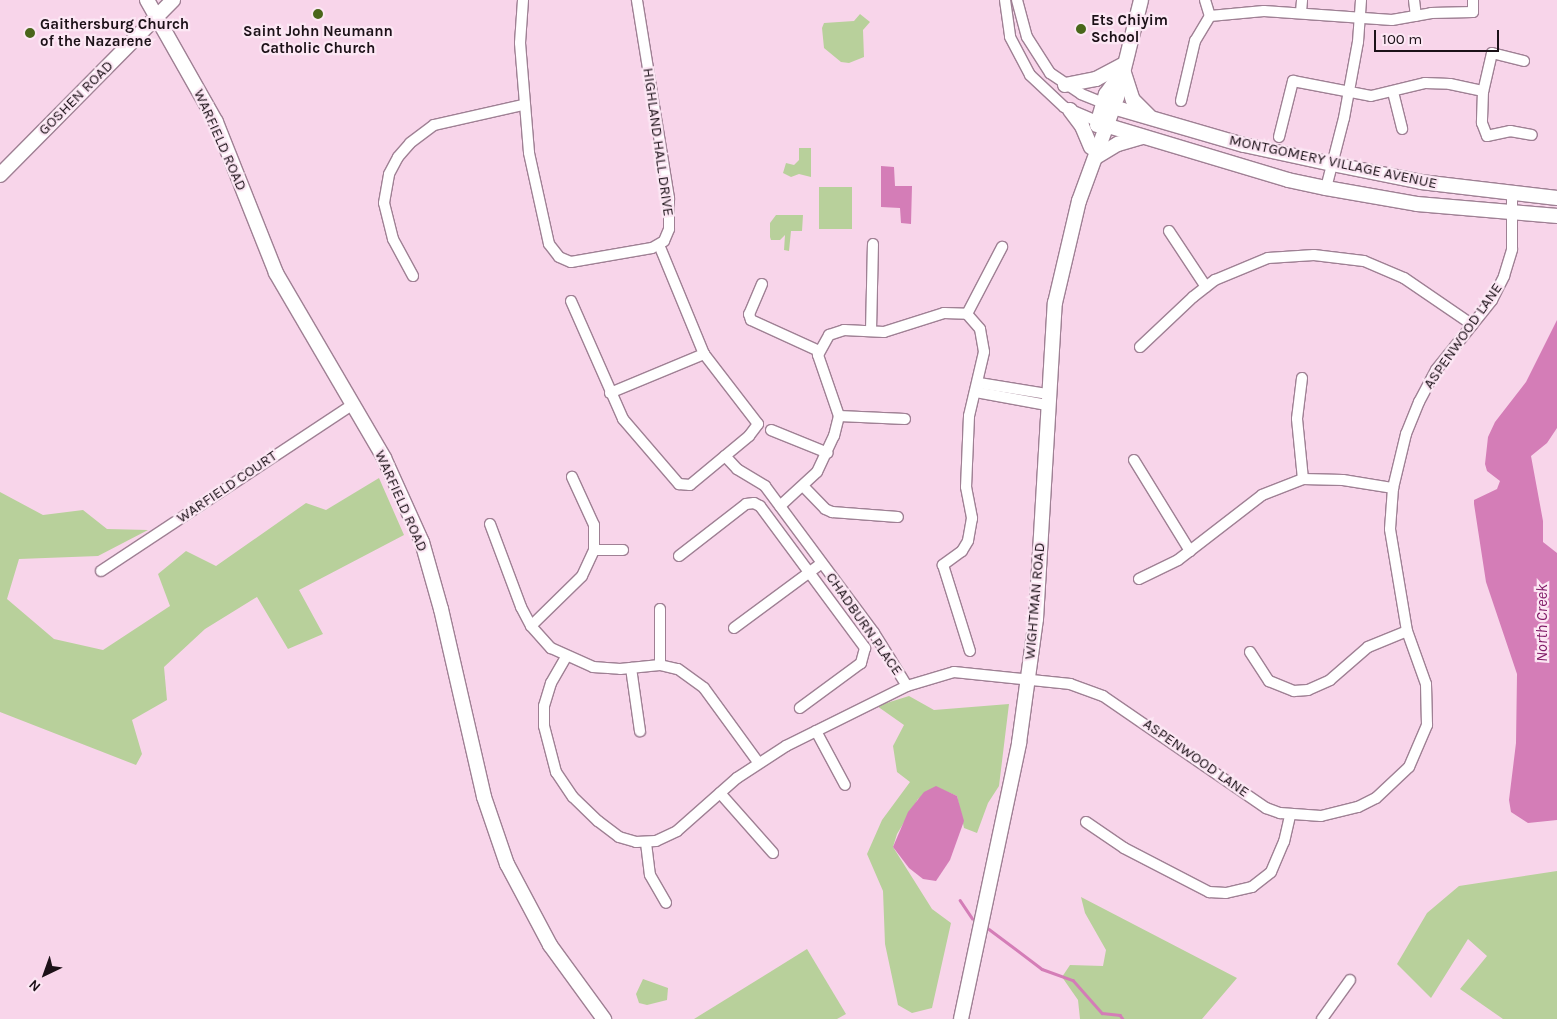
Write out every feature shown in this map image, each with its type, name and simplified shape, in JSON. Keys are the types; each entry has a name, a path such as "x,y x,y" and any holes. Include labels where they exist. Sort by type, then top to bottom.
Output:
{"main road":[{"name":"WARFIELD ROAD","path":"147,0 158,16 218,128 276,273 384,458 422,542 441,609 484,797 507,864 550,945 604,1019"},
{"name":"GOSHEN ROAD","path":"0,175 173,0"},
{"name":"WIGHTMAN ROAD","path":"961,1019 1019,743 1036,618 1047,400 1055,304 1062,262 1086,182 1085,168 1093,152 1101,123 1121,70 1141,0"},
{"path":"1065,85 1096,80 1121,70 1133,100 1151,118"},
{"name":"MONTGOMERY VILLAGE AVENUE","path":"1108,105 1244,145 1332,164 1421,182 1557,198"},
{"path":"1070,110 1093,152 1143,137"},
{"name":"MONTGOMERY VILLAGE AVENUE","path":"1101,123 1143,137 1326,188 1417,204 1557,216"}],"street":[{"path":"523,0 520,43 523,105 538,197 550,244 559,257 571,262 642,251 659,245 704,354 758,424 756,430 690,485 679,484 623,419 571,301"},
{"name":"HIGHLAND HALL DRIVE","path":"637,0 669,198 669,229 659,245"},
{"path":"1004,0 1010,37 1019,58 1046,92 1070,110 1101,123"},
{"path":"1017,0 1027,37 1041,61 1065,85 1108,105"},
{"path":"1181,101 1195,41 1210,16 1205,0"},
{"path":"1301,12 1302,0"},
{"path":"1326,188 1348,93 1361,0"},
{"path":"1414,0 1416,16"},
{"path":"1210,16 1264,11 1301,12 1392,20 1416,16 1474,12 1473,0"},
{"path":"1524,61 1492,53 1483,91 1482,123 1487,136 1510,131 1532,135"},
{"path":"1279,137 1293,80 1348,93 1371,96 1434,82 1483,91"},
{"path":"1393,92 1402,129"},
{"path":"413,276 393,239 384,203 389,174 398,157 410,142 434,126 523,105"},
{"name":"ASPENWOOD LANE","path":"566,657 552,682 544,706 544,726 556,772 573,798 612,833 626,840 646,843 667,837 683,827 758,762 907,686 954,672 1028,677 1070,684 1103,696 1266,808 1290,816 1340,814 1358,807 1376,798 1409,767 1427,725 1429,704 1422,667 1407,631 1390,529 1393,488 1406,434 1419,402 1436,370 1492,300 1504,276 1512,249 1512,194"},
{"path":"1169,231 1206,287"},
{"path":"871,331 873,244"},
{"path":"967,314 1002,246"},
{"path":"1140,347 1206,287 1238,269 1268,258 1314,255 1364,262 1404,278 1473,325"},
{"path":"762,284 749,314 751,320 819,351"},
{"path":"780,506 804,487 828,453 838,416 835,398 820,366 819,351 829,335 837,330 895,330 944,313 967,314 975,322 983,338 984,352 978,387 970,410 967,462 971,530 962,551 943,565 970,651"},
{"path":"610,393 704,354"},
{"path":"1302,378 1298,419 1303,480"},
{"path":"978,387 1047,400"},
{"name":"WARFIELD COURT","path":"101,570 352,404"},
{"path":"838,416 905,420"},
{"path":"771,430 828,453"},
{"name":"CHADBURN PLACE","path":"724,456 737,469 760,481 780,506 874,633 907,686"},
{"path":"1134,460 1190,551"},
{"path":"531,626 582,576 594,550 594,525 572,477"},
{"path":"1139,579 1190,551 1256,498 1303,480 1343,480 1393,488"},
{"path":"804,487 825,509 832,512 898,517"},
{"name":"CHADBURN PLACE","path":"679,556 746,504 754,503 809,572 864,648 864,656 861,663 800,708"},
{"path":"490,524 521,607 531,626 551,648 566,657 593,667 631,668 660,665 678,669 704,688 758,762"},
{"path":"594,550 623,550"},
{"name":"CHADBURN PLACE","path":"734,628 822,563"},
{"path":"660,609 660,665"},
{"path":"1250,652 1269,681 1294,691 1308,690 1330,680 1368,648 1407,631"},
{"path":"631,668 640,731"},
{"path":"816,731 846,785"},
{"path":"720,793 773,853"},
{"path":"1086,822 1132,853 1209,892 1226,894 1252,887 1271,872 1283,847 1290,816"},
{"path":"646,843 650,875 666,904"},
{"path":"1322,1019 1350,980"}],"green space":[{"path":"860,14 870,22 863,30 864,57 849,63 841,62 824,48 822,28 824,23 854,21"},
{"path":"799,148 811,148 811,177 799,174 791,177 783,173 786,163 794,165 799,160"},
{"path":"819,187 852,187 852,229 819,229"},
{"path":"776,215 803,215 802,231 791,231 789,251 784,250 785,235 780,240 771,240 770,223"},
{"path":"379,478 404,535 299,590 323,634 288,649 257,597 205,629 164,667 167,700 132,720 142,754 136,765 0,712 0,492 43,515 83,510 107,529 148,530 98,556 19,559 7,599 54,639 103,650 170,606 158,574 186,551 216,566 306,503 326,510"},
{"path":"909,696 934,710 1009,704 999,786 988,803 977,833 964,828 957,796 936,787 918,799 897,834 893,847 932,909 951,923 932,1008 912,1013 898,1005 885,944 883,891 867,854 882,820 910,782 897,772 893,746 904,725 877,706"},
{"path":"1557,871 1557,1019 1503,1019 1460,989 1487,956 1468,939 1431,998 1397,964 1427,913 1459,886"},
{"path":"1081,897 1237,978 1202,1019 1080,1019 1078,1000 1062,977 1070,965 1103,966 1106,950 1085,913"},
{"path":"807,949 846,1014 837,1019 694,1019"},
{"path":"643,979 668,988 667,1000 647,1005 639,1003 636,994"}],"water":[{"path":"881,166 894,167 895,186 912,186 911,224 901,223 900,208 881,207"},
{"name":"North Creek","path":"1557,320 1557,428 1547,443 1531,456 1543,521 1543,542 1557,553 1557,820 1528,823 1511,812 1509,800 1516,743 1517,674 1486,582 1474,500 1497,489 1500,481 1487,471 1485,464 1488,437 1495,422 1526,382"},
{"path":"936,786 957,796 964,821 950,860 936,881 923,879 909,868 893,847 908,812 924,792"}],"waterway":[{"path":"960,900 972,918"},
{"path":"989,929 1042,969 1073,980 1102,1013 1120,1015 1123,1019"}],"place":[{"name":"Saint John Neumann Catholic Church","path":"318,14"},
{"name":"Ets Chiyim School","path":"1081,29"},
{"name":"Gaithersburg Church of the Nazarene","path":"30,33"}]}
